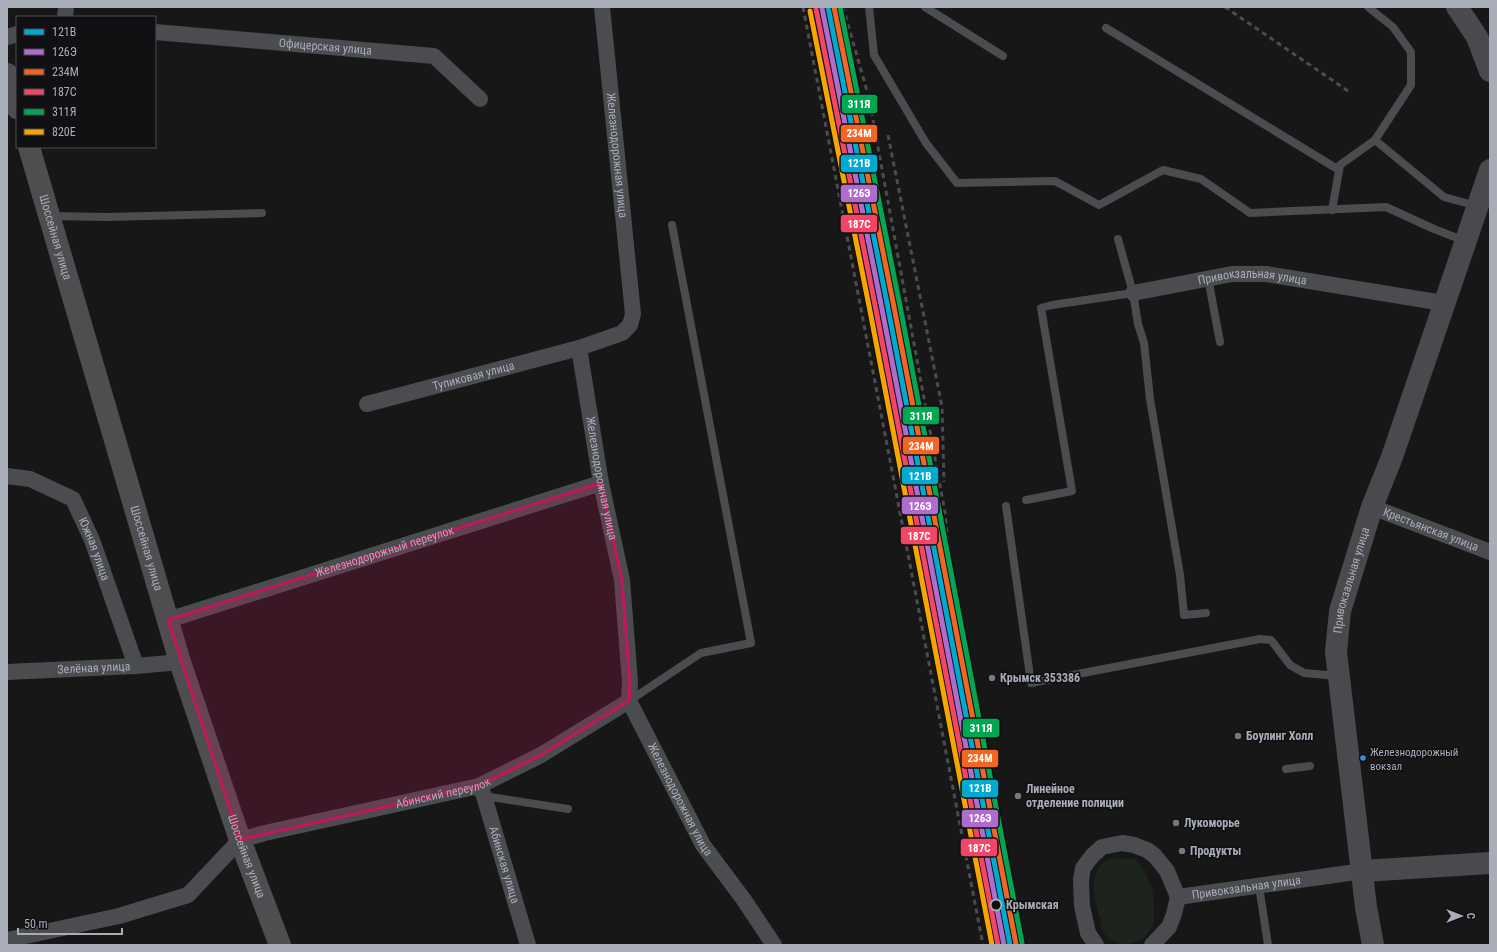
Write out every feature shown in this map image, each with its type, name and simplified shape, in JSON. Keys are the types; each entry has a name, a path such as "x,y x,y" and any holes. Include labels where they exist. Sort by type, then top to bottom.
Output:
{"highway":[{"path":"7,74 16,105"},
{"name":"Шоссейная улица","path":"29,148 180,662 240,840 280,945"}],"main road":[{"path":"1457,7 1477,37 1490,69"},
{"name":"Привокзальная улица","path":"1373,945 1366,907 1363,871 1336,652 1340,611 1372,508 1392,456 1490,170"},
{"path":"1363,871 1490,863"}],"street":[{"name":"Железнодорожная улица","path":"602,7 633,314 630,325 622,333 579,348 601,483 622,580 630,682 629,701 703,845 744,900 774,945"},
{"name":"Офицерская улица","path":"156,32 434,56 480,99"},
{"name":"Привокзальная улица","path":"1133,293 1232,274 1266,274 1444,303"},
{"name":"Тупиковая улица","path":"367,404 579,348"},
{"name":"Южная улица","path":"7,476 30,479 74,499 92,540 136,666"},
{"name":"Железнодорожный переулок","path":"168,620 601,483"},
{"name":"Крестьянская улица","path":"1372,508 1490,552"},
{"name":"Зелёная улица","path":"7,672 136,666 180,662"},
{"name":"Абинский переулок","path":"240,840 265,833 482,791 629,701"},
{"name":"Абинская улица","path":"482,791 528,945"},
{"path":"7,940 119,916 188,895 240,840"},
{"name":"Привокзальная улица","path":"1096,945 1088,933 1082,906 1083,868 1092,856 1102,847 1122,843 1134,845 1147,850 1155,856 1167,871 1178,897 1169,927 1152,945"},
{"name":"Привокзальная улица","path":"1178,897 1363,871"}],"lane":[{"path":"870,7 874,55 926,143 957,183 1054,181 1099,205 1163,170 1201,179 1250,213 1386,207 1434,229 1466,241"},
{"path":"925,7 1003,56"},
{"path":"1332,210 1340,165 1376,140 1411,85 1410,52 1393,28 1368,7"},
{"path":"1106,28 1339,170"},
{"path":"1376,140 1444,196 1478,206"},
{"path":"49,216 106,217 262,213"},
{"path":"629,701 701,653 751,644 672,225"},
{"path":"1118,239 1133,293 1138,324 1144,343 1150,398 1178,568 1184,615 1206,613"},
{"path":"1208,278 1220,342"},
{"path":"1026,500 1072,491 1041,308 1133,293"},
{"path":"1006,506 1030,683 1260,639 1271,640 1290,665 1304,673 1339,676"},
{"path":"1286,769 1310,766"},
{"path":"482,791 568,809"},
{"path":"1259,886 1268,945"}],"highlighted area":[{"path":"601,483 622,580 630,682 629,701 541,755 479,786 240,840 168,620"}],"shaded area":[{"path":"1113,858 1135,859 1144,871 1152,890 1154,923 1145,937 1131,943 1124,944 1116,942 1104,933 1097,907 1094,890 1095,875 1104,862"}],"railway":[{"path":"803,7 983,945"},
{"path":"843,7 869,98 945,513 956,626"},
{"path":"1225,7 1351,93"},
{"path":"888,135 942,407 944,482"}],"transit line":[{"name":"121В","path":"828,7 888,308 1010,945"},
{"name":"234М","path":"834,7 894,307 1016,944"},
{"name":"311Я","path":"840,7 900,306 1022,943"},
{"name":"126Э","path":"822,8 882,309 1004,945"},
{"name":"187С","path":"816,9 876,310 998,945"},
{"name":"820Е","path":"810,11 870,311 992,945"}],"place":[{"name":"Крымск 353386","path":"992,678"},
{"name":"Боулинг Холл","path":"1238,736"},
{"name":"Железнодорожный вокзал","path":"1363,758"},
{"name":"Линейное отделение полиции","path":"1018,796"},
{"name":"Лукоморье","path":"1176,823"},
{"name":"Продукты","path":"1182,851"},
{"name":"Крымская","path":"996,905"}]}
